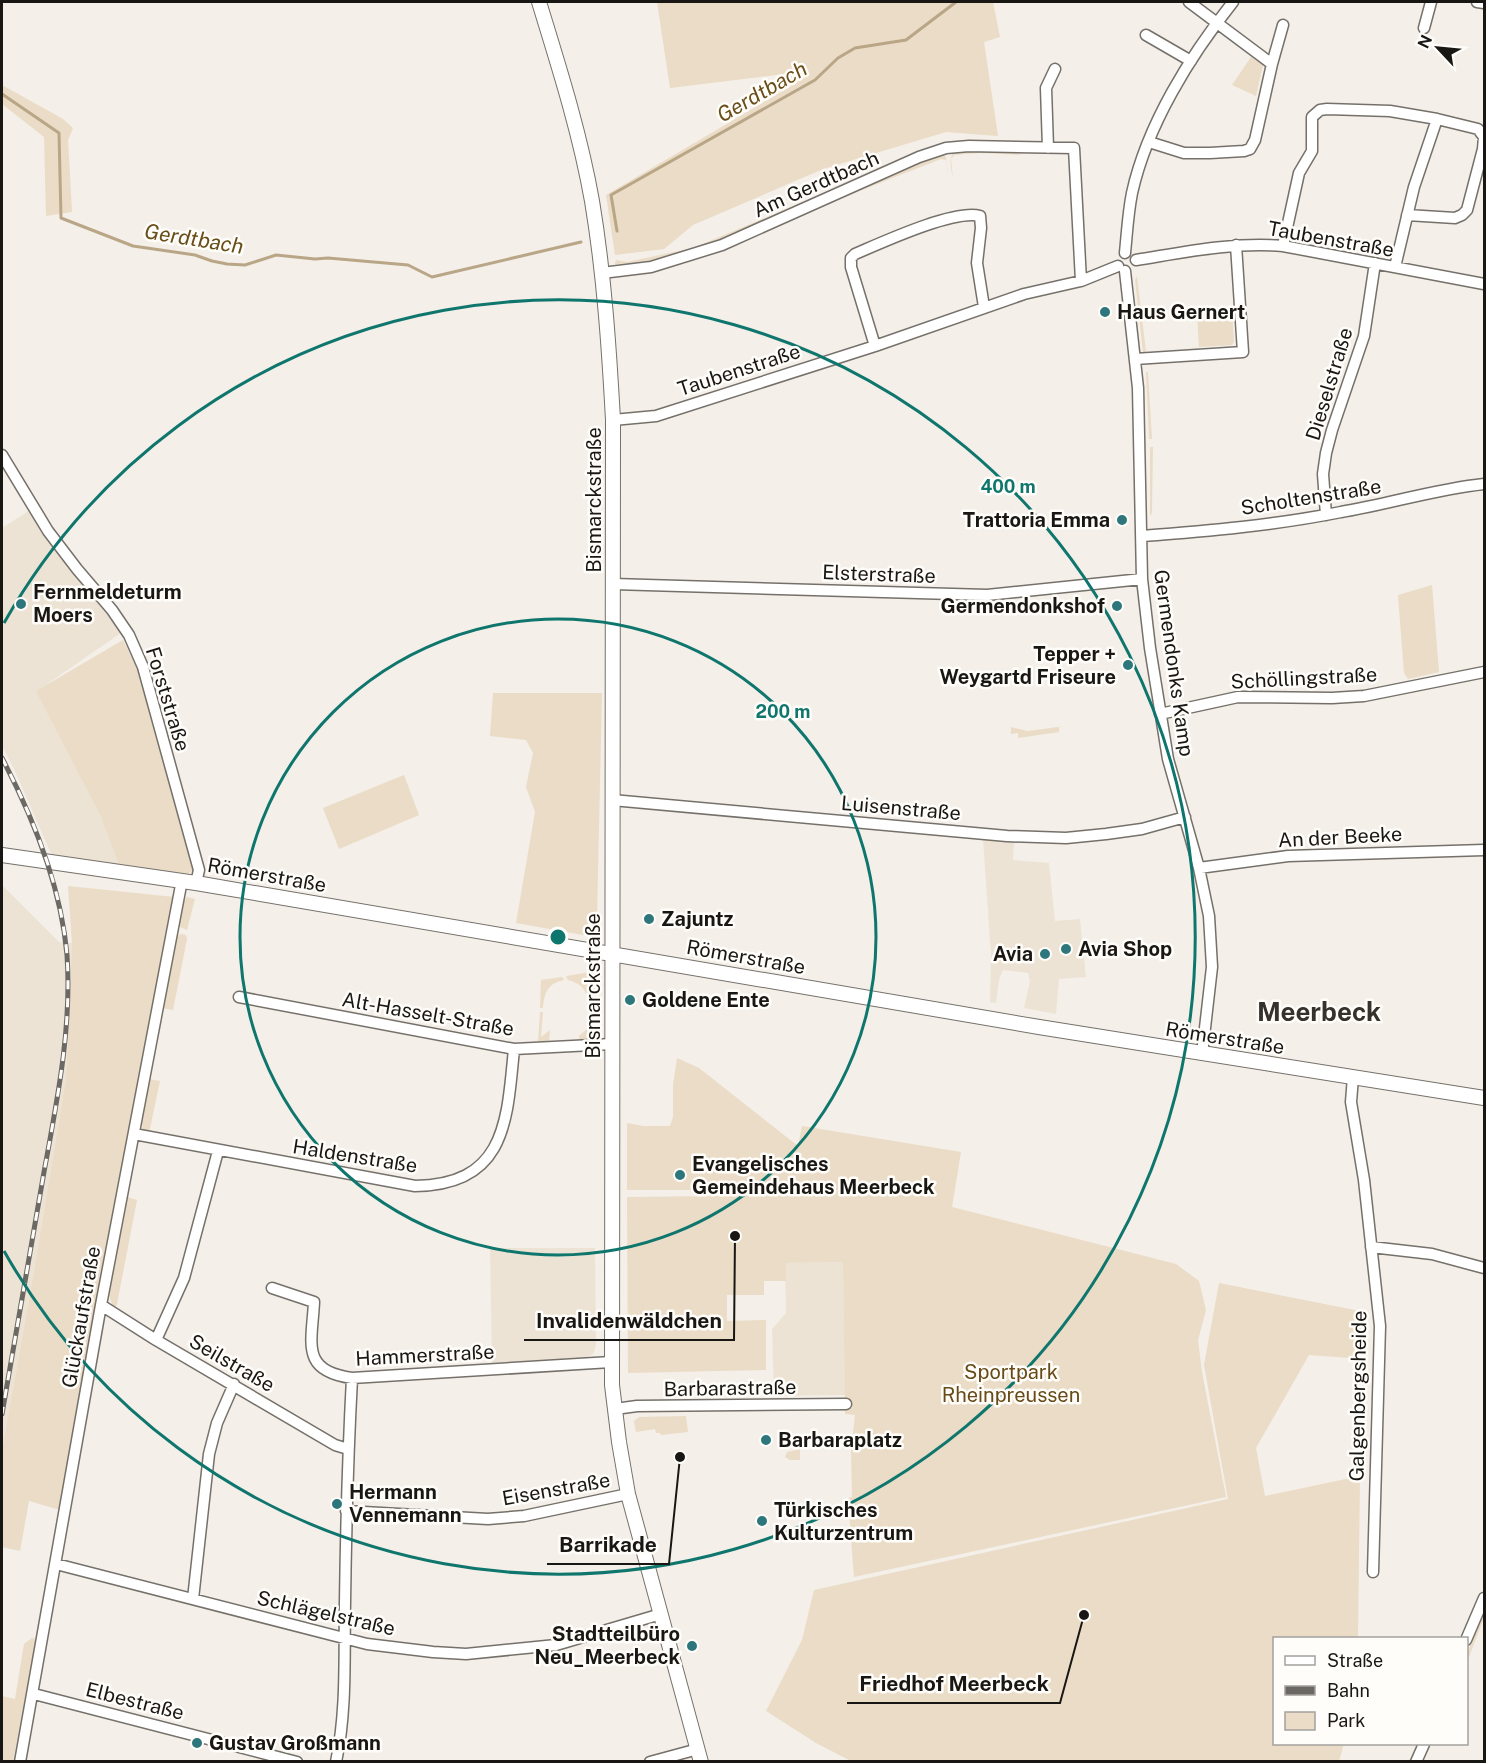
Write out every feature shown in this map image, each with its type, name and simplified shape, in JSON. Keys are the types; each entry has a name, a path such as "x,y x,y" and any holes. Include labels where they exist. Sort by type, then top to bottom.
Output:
{"main road":[{"name":"Bismarckstraße","path":"538,2 569,96 591,200 602,273 610,356 613,420 611,1362 615,1408 628,1494 700,1755"},
{"name":"Römerstraße","path":"2,855 182,880 1202,1054 1485,1098"}],"street":[{"path":"1189,2 1272,64"},
{"path":"1125,253 1132,194 1149,142 1164,109 1191,61 1216,22 1233,2"},
{"path":"1424,28 1431,2"},
{"path":"1149,142 1184,153 1250,149 1255,140 1283,25"},
{"path":"1146,35 1191,61"},
{"path":"1047,148 1046,88 1055,69"},
{"path":"1283,246 1299,173 1312,151 1311,123 1315,113 1320,110 1390,111 1478,129 1484,137 1484,149 1467,210 1455,218 1407,215"},
{"path":"1395,267 1414,187 1437,119"},
{"name":"Am Gerdtbach","path":"602,273 651,267 722,245 920,157 946,148 994,146 1074,148 1081,281"},
{"path":"875,346 850,267 850,258 902,235 956,217 971,214 980,216 977,263 984,307"},
{"path":"1135,359 1243,352 1236,245"},
{"name":"Taubenstraße","path":"1136,260 1236,245 1283,246 1485,284"},
{"path":"1125,253 1132,254 1136,260 1133,269 1121,269 1119,257 1125,253"},
{"name":"Dieselstraße","path":"1326,515 1323,474 1326,453 1364,336 1375,263"},
{"name":"Taubenstraße","path":"613,420 656,416 875,346 1024,294 1121,269"},
{"name":"Germendonks Kamp","path":"1121,269 1135,359 1139,414 1142,579 1160,714 1167,759 1199,868 1209,916 1212,967 1202,1054"},
{"name":"Forststraße","path":"2,455 48,531 112,610 129,635 143,667 199,870 196,883"},
{"name":"Scholtenstraße","path":"1142,536 1208,531 1326,515 1464,486 1485,484"},
{"name":"Elsterstraße","path":"613,584 987,595 1142,579"},
{"name":"Schöllingstraße","path":"1160,714 1238,697 1364,696 1485,672"},
{"name":"Luisenstraße","path":"612,800 1007,836 1054,838 1142,829 1185,817"},
{"name":"An der Beeke","path":"1199,868 1288,856 1485,850"},
{"name":"Glückaufstraße","path":"20,1761 34,1694 101,1305 182,880"},
{"name":"Alt-Hasselt-Straße","path":"239,997 514,1049 612,1044"},
{"name":"Haldenstraße","path":"134,1134 415,1186 428,1186 452,1180 475,1168 492,1152 498,1141 508,1108 514,1049"},
{"name":"Galgenbergsheide","path":"1353,1077 1351,1102 1364,1180 1380,1326 1372,1572"},
{"path":"156,1340 184,1278 218,1151"},
{"path":"1371,1247 1432,1254 1485,1268"},
{"name":"Hammerstraße","path":"272,1288 314,1302 312,1345 316,1364 329,1373 351,1378 611,1362"},
{"name":"Seilstraße","path":"101,1305 335,1445 348,1449"},
{"path":"336,1761 341,1737 345,1639 346,1511 351,1378"},
{"path":"193,1599 211,1446 217,1423 234,1384"},
{"name":"Barbarastraße","path":"615,1408 846,1404"},
{"name":"Eisenstraße","path":"346,1511 488,1519 524,1516 628,1494"},
{"name":"Schlägelstraße","path":"56,1564 376,1646 465,1654 556,1644 661,1614"},
{"path":"1468,1638 1485,1598"},
{"name":"Elbestraße","path":"34,1694 297,1761"},
{"path":"1423,1745 1417,1759 1430,1761"},
{"path":"650,1761 700,1755"}],"shaded area":[{"path":"30,510 72,572 121,633 37,691 100,815 119,865 52,856 2,746 2,528"},
{"path":"983,839 1014,842 1013,860 1049,863 1055,921 1080,919 1086,977 1059,979 1056,1014 1024,1008 1030,981 1028,973 1003,970 999,980 996,1003 990,1002 991,955"},
{"path":"2,885 59,942 72,943 66,1079 2,1450"},
{"path":"490,1248 595,1248 596,1346 593,1354 585,1358 492,1363"},
{"path":"843,1262 845,1395 774,1396 772,1329 786,1313 785,1263"}],"green space":[{"path":"657,2 993,2 1000,37 984,42 998,136 946,132 823,169 693,225 664,249 615,255 606,195 791,86 785,74 670,88"},
{"path":"1251,57 1263,65 1256,96 1232,85"},
{"path":"2,85 63,119 73,128 68,140 72,212 46,216 44,137 2,104"},
{"path":"992,141 1027,145 1077,143 1076,147 957,145 723,241 650,263 615,264 616,260 627,262 693,248 947,142"},
{"path":"1013,149 1018,154 1024,155 979,153 954,155 951,159 955,151"},
{"path":"941,153 946,157 949,182 946,160 941,159 788,219"},
{"path":"1137,276 1146,352 1143,352 1135,280"},
{"path":"1232,311 1234,342 1232,345 1199,347 1197,313"},
{"path":"1146,372 1148,372 1152,439 1149,439"},
{"path":"1150,447 1153,447 1152,513 1150,516"},
{"path":"1432,585 1439,672 1408,679 1404,673 1398,595"},
{"path":"123,640 137,669 193,870 188,874 119,865 100,815 36,691"},
{"path":"493,693 602,693 597,918 592,930 583,935 516,923 535,812 526,787 533,753 526,740 490,736"},
{"path":"1065,726 1059,727 1059,732 1018,738 1018,733 1011,734 1011,727 1028,731"},
{"path":"404,775 419,815 339,849 323,808"},
{"path":"68,886 174,897 60,1510 29,1501 20,1551 2,1547 2,1450 66,1079 72,943"},
{"path":"187,897 195,899 187,930 178,926 182,905"},
{"path":"181,934 186,935 187,939 173,1010 162,1008 176,937"},
{"path":"591,972 593,974 593,1006 589,1005 583,988 568,980 566,976"},
{"path":"562,977 564,980 554,984 548,990 543,1008 540,1008 541,980"},
{"path":"540,1012 543,1012 541,1037 550,1030 549,1041 538,1042"},
{"path":"589,1021 593,1021 593,1041 579,1041 579,1036 588,1028"},
{"name":"Sportpark Rheinpreussen","path":"677,1058 699,1068 798,1146 802,1126 961,1152 952,1207 1176,1264 1199,1281 1206,1310 1198,1340 1202,1372 1226,1497 854,1577 848,1498 852,1497 851,1450 855,1415 845,1414 843,1262 786,1263 786,1281 764,1281 764,1295 727,1295 727,1321 766,1320 766,1370 628,1373 627,1197 722,1196 722,1190 627,1190 627,1123 643,1126 670,1126 673,1117 673,1085"},
{"path":"149,1079 160,1081 149,1133 143,1129 141,1121"},
{"path":"127,1197 137,1200 117,1304 113,1306 109,1292"},
{"path":"1219,1283 1360,1311 1363,1359 1309,1355 1256,1448 1265,1496 1360,1476 1358,1637 1273,1637 1273,1745 1344,1745 1339,1761 851,1761 816,1743 766,1711 802,1640 814,1590 1228,1499 1204,1365"},
{"path":"686,1416 688,1432 661,1435 656,1433 655,1429 636,1432 634,1421 639,1417"},
{"path":"800,1449 800,1460 790,1460 785,1457 787,1452"},
{"path":"1484,1610 1484,1618 1468,1659 1468,1651"},
{"path":"32,1638 36,1639 13,1761 2,1761 2,1696 15,1699 24,1644"}],"waterway":[{"name":"Gerdtbach","path":"617,231 611,195 815,80 838,58 855,48 906,40 956,2"},
{"name":"Gerdtbach","path":"2,94 59,133 61,218 133,246 195,255 227,264 245,265 276,255 408,265 432,277 581,242"}],"railway":[{"path":"2,758 25,805 52,878 64,929 68,982 65,1037 58,1091 2,1414"}],"place":[{"name":"Haus Gernert","path":"1105,312"},
{"name":"Trattoria Emma","path":"1122,520"},
{"name":"Fernmeldeturm Moers","path":"21,604"},
{"name":"Germendonkshof","path":"1117,606"},
{"name":"Tepper + Weygartd Friseure","path":"1128,665"},
{"name":"Zajuntz","path":"649,919"},
{"name":"Avia Shop","path":"1066,949"},
{"name":"Avia","path":"1045,954"},
{"name":"Goldene Ente","path":"630,1000"},
{"name":"Evangelisches Gemeindehaus Meerbeck","path":"680,1175"},
{"name":"Invalidenwäldchen","path":"735,1236"},
{"name":"Barbaraplatz","path":"766,1440"},
{"name":"Barrikade","path":"680,1457"},
{"name":"Hermann Vennemann","path":"337,1504"},
{"name":"Türkisches Kulturzentrum","path":"762,1521"},
{"name":"Friedhof Meerbeck","path":"1084,1615"},
{"name":"Stadtteilbüro Neu_Meerbeck","path":"692,1646"},
{"name":"Gustav Großmann","path":"197,1743"}],"district":[{"name":"Meerbeck","path":"1319,1012"}]}
